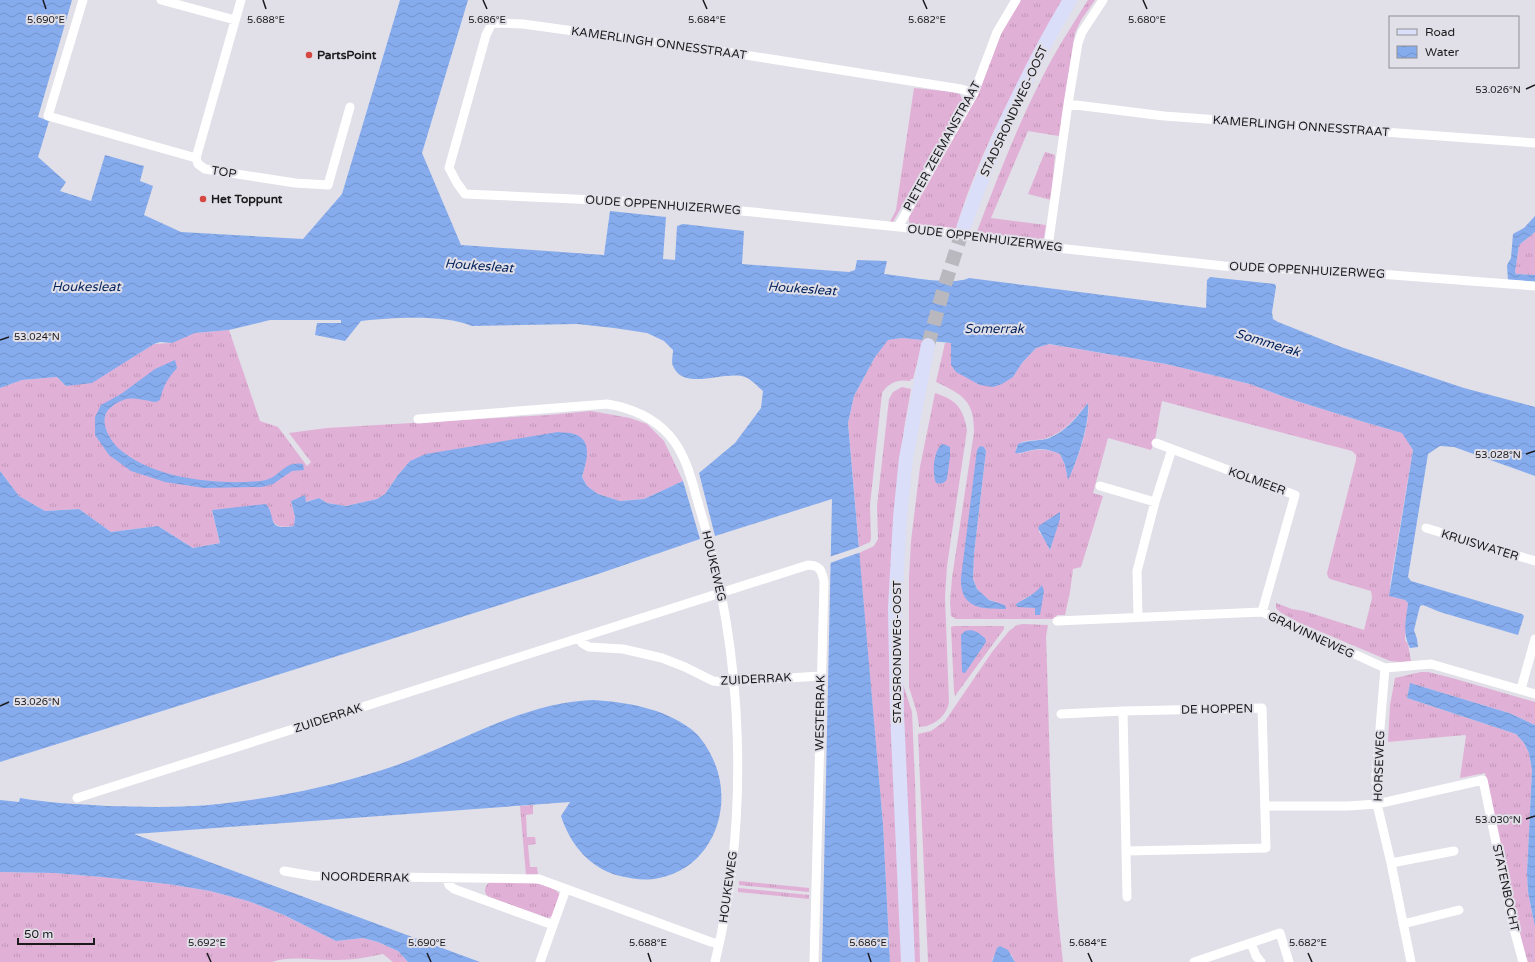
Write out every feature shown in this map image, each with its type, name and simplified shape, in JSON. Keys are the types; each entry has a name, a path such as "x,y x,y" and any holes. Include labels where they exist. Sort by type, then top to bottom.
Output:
{"main road":[{"name":"STADSRONDWEG-OOST","path":"964,226 1010,112 1070,0"},
{"name":"STADSRONDWEG-OOST","path":"908,962 897,713 895,608 900,518 906,458 928,345"}],"street":[{"name":"TOP","path":"83,0 48,116 196,158 196,161 201,167 217,172 295,183 328,185 350,107"},
{"path":"161,0 235,20"},
{"path":"196,158 241,0"},
{"name":"PIETER ZEEMANSTRAAT","path":"898,227 974,93 997,32 1016,0"},
{"path":"1048,247 1078,43 1082,32 1103,0"},
{"name":"KAMERLINGH ONNESSTRAAT","path":"449,168 486,35 492,23 523,24 726,52 961,89 974,93"},
{"name":"KAMERLINGH ONNESSTRAAT","path":"1068,104 1164,116 1535,143"},
{"name":"OUDE OPPENHUIZERWEG","path":"449,168 465,194 640,202 948,232 1048,247 1224,266 1353,272 1535,286"},
{"name":"HOUKEWEG","path":"418,419 607,404 632,409 653,420 675,442 685,463 709,538 721,593 734,681 737,752 736,817 729,885 715,962"},
{"name":"KOLMEER","path":"1156,443 1295,495 1262,612"},
{"path":"1138,617 1137,571 1155,502 1172,449"},
{"path":"1100,486 1155,502"},
{"name":"KRUISWATER","path":"1426,528 1535,561"},
{"name":"WESTERRAK","path":"721,593 808,565 819,568 822,573 824,582 814,962"},
{"name":"ZUIDERRAK","path":"77,798 721,593"},
{"name":"GRAVINNEWEG","path":"1057,621 1262,612 1385,668 1431,664 1535,694"},
{"name":"ZUIDERRAK","path":"580,638 582,643 589,646 623,649 662,658 713,680 722,682 821,676"},
{"path":"1521,690 1535,639"},
{"name":"HORSEWEG","path":"1385,668 1376,776 1377,804 1412,962"},
{"name":"DE HOPPEN","path":"1061,714 1262,708 1266,848 1126,851"},
{"path":"1123,711 1127,897"},
{"name":"STATENBOCHT","path":"1377,804 1483,780 1514,929 1523,962"},
{"path":"1265,806 1348,806 1377,804"},
{"path":"1391,863 1454,851"},
{"name":"NOORDERRAK","path":"284,871 313,876 539,879 704,940 719,944"},
{"path":"447,878 449,885 454,889 553,925"},
{"path":"540,962 566,889"},
{"path":"1404,924 1459,910"},
{"path":"1194,962 1280,933 1287,962"},
{"path":"1251,944 1256,956 1261,962"}],"green space":[{"path":"1021,0 1063,0 1017,84 989,141 965,201 955,231 913,226 909,222 909,217 927,182 977,96 1003,29"},
{"path":"1088,0 1095,0 1081,20 1075,33 1059,136 1028,131 991,218 1046,225 1044,238 1038,239 976,234 1006,157 1031,100 1045,71"},
{"path":"914,88 954,92 960,94 963,102 893,222 889,224 896,210"},
{"path":"1045,152 1055,155 1051,200 1028,194"},
{"path":"1535,232 1535,275 1516,274 1515,272 1519,245"},
{"path":"229,330 260,421 278,427 307,466 311,462 289,433 327,428 548,415 591,411 630,418 647,424 664,441 683,481 644,499 619,501 598,494 587,486 582,477 586,462 410,461 385,494 377,499 346,506 327,503 319,498 305,502 305,496 291,501 295,517 294,526 282,527 275,524 268,506 212,510 220,543 193,548 158,526 111,532 79,509 45,511 19,496 0,471 0,388 22,380 57,377 66,386 125,362 154,344 170,343 195,333"},
{"path":"902,338 923,340 913,379 910,381 902,380 894,382 882,393 870,505 871,538 870,542 859,547 848,423 854,396 875,357 887,340"},
{"path":"945,343 951,343 951,365 1013,377 1022,363 1036,348 1048,344 1166,364 1250,384 1287,398 1403,433 1413,450 1390,585 1390,596 1405,600 1408,603 1405,640 1408,644 1411,661 1390,661 1300,623 1280,612 1276,608 1276,603 1364,630 1372,598 1371,591 1330,579 1327,573 1356,455 1352,451 1162,401 1155,440 1151,450 1108,438 1093,493 1103,496 1081,567 1073,569 1065,615 1057,615 1056,619 956,619 951,616 950,602 952,578 974,432 972,413 965,400 960,395 936,382","holes":["1088,403 1085,431 1075,463 1068,479 1065,465 1060,454 1040,450 1019,454 1016,448 1022,442 1043,439 1059,432 1070,424","984,447 986,451 974,554 973,579 977,589 989,600 1001,603 964,596","1060,515 1050,550 1039,532 1040,525","1038,591 1035,615 1035,608 1016,604"]},
{"path":"902,387 911,389 904,429 899,472 902,962 890,962 883,824 859,553 874,546 878,539 877,506 889,399 893,392"},
{"path":"935,393 948,398 961,410 967,430 947,566 945,597 949,702 945,712 938,720 929,725 919,727 917,713 909,687 909,577 911,541 920,467","holes":["946,445 950,448 950,457 934,478 935,458"]},
{"path":"1017,625 1048,625 1046,636 1051,799 1055,881 1063,962 1015,962 1011,954 993,957 992,962 928,962 918,734 931,731 945,721 992,652 1009,631"},
{"path":"1004,626 1004,629 955,696 951,627"},
{"path":"1421,672 1428,672 1452,678 1535,702 1535,725 1509,713 1410,683 1407,698 1516,734 1524,743 1529,753 1532,770 1527,873 1528,892 1535,927 1535,962 1526,962 1485,773 1460,778 1466,736 1388,742 1390,705 1395,678"},
{"path":"902,681 912,712 920,962 913,962"},
{"path":"533,805 533,814 526,815 527,837 535,837 536,844 528,845 530,867 537,867 538,874 526,875 520,806"},
{"path":"0,872 54,873 102,877 168,884 210,891 248,901 284,915 336,941 363,938 378,942 398,951 408,962 393,962 383,954 349,959 288,959 272,962 0,962"},
{"path":"739,881 809,888 809,892 739,885"},
{"path":"490,882 528,882 548,886 560,895 552,916 548,918 489,897 485,890 486,885"},
{"path":"738,888 809,895 809,899 738,892"}],"water":[{"path":"0,0 72,0 38,117 49,121 38,157 66,182 60,191 91,201 105,155 144,166 140,181 153,186 144,215 181,232 303,239 342,194 400,0 468,0 422,153 461,245 604,255 610,211 666,217 663,259 675,260 677,226 683,224 744,231 742,264 849,272 855,270 857,260 887,261 884,274 940,281 952,281 969,278 1206,308 1207,280 1210,277 1275,284 1276,287 1272,312 1273,319 1278,322 1341,347 1464,388 1535,407 1535,476 1454,447 1440,446 1428,454 1408,577 1411,581 1522,614 1524,616 1518,635 1440,612 1423,605 1420,606 1414,630 1418,647 1410,648 1405,632 1408,603 1405,600 1389,596 1413,450 1402,433 1287,398 1250,384 1166,364 1049,344 1036,348 1022,363 1013,377 1002,384 993,387 980,385 956,372 951,365 951,343 902,338 888,340 875,357 854,396 848,423 883,824 890,962 822,962 832,499 715,536 699,473 735,443 761,408 763,391 745,377 727,376 695,379 686,378 678,374 672,364 673,350 664,341 647,333 577,324 472,326 460,322 432,318 361,321 345,341 315,335 317,323 341,323 341,320 270,320 229,330 195,333 172,343 160,342 154,344 92,383 66,386 57,377 22,380 0,388"},
{"path":"1535,216 1535,232 1519,245 1515,272 1516,274 1535,275 1535,282 1508,280 1507,265 1511,258 1513,234 1524,228"},
{"path":"175,360 177,368 166,382 160,400 156,402 126,399 115,404 108,410 104,420 106,430 111,440 118,448 135,460 166,473 202,480 243,482 266,480 287,467 297,464 303,464 304,470 292,471 273,484 262,487 204,488 165,482 131,471 109,455 95,435 95,417 101,405 121,394 155,369"},
{"path":"1088,403 1085,431 1068,480 1065,465 1060,454 1040,449 1015,453 1018,444 1046,439 1059,433 1070,424"},
{"path":"558,432 572,433 584,441 587,452 582,477 587,486 598,494 620,501 644,499 683,481 700,539 598,574 0,762 0,471 19,496 45,511 79,509 111,532 158,526 193,548 220,543 212,510 266,504 275,525 285,527 294,526 295,517 291,501 305,495 306,502 319,498 327,503 346,506 377,499 385,494 410,461 426,454"},
{"path":"942,444 950,447 950,457 947,479 944,483 939,484 936,483 935,479 934,463 939,447"},
{"path":"980,446 984,447 986,451 974,554 973,579 977,589 989,600 1005,605 1006,609 988,609 974,605 964,596 962,588 961,578 977,450"},
{"path":"1060,512 1060,519 1050,550 1038,528 1040,525"},
{"path":"1042,585 1044,591 1040,615 1035,615 1035,608 1017,607 1016,604"},
{"path":"971,630 977,632 985,638 986,642 965,673 962,672 961,635 965,631"},
{"path":"1410,683 1509,713 1535,725 1535,927 1528,892 1527,873 1532,770 1529,753 1524,743 1516,734 1407,698"},
{"path":"593,700 618,702 644,707 669,716 691,729 702,741 711,755 718,773 721,792 720,812 715,830 707,847 694,861 678,871 659,878 640,879 620,876 599,868 583,854 570,836 565,826 561,816 570,802 134,834 480,962 408,962 398,951 378,942 363,938 336,941 284,915 248,901 210,891 168,884 102,877 54,873 0,872 0,800 19,802 20,798 107,806 177,807 260,799 342,782 408,761 486,728 538,709 565,703"},
{"path":"1000,946 1008,950 1015,962 992,962 997,948"}],"pier":[{"path":"859,547 861,552 830,563 829,557"}],"tunnel":[{"path":"928,345 943,291 964,226"}],"place":[{"name":"PartsPoint","path":"309,55"},
{"name":"Het Toppunt","path":"203,199"}],"water label":[{"name":"Houkesleat","path":"479,265"},
{"name":"Houkesleat","path":"86,286"},
{"name":"Houkesleat","path":"802,288"},
{"name":"Somerrak","path":"994,328"},
{"name":"Sommerak","path":"1268,342"}]}
